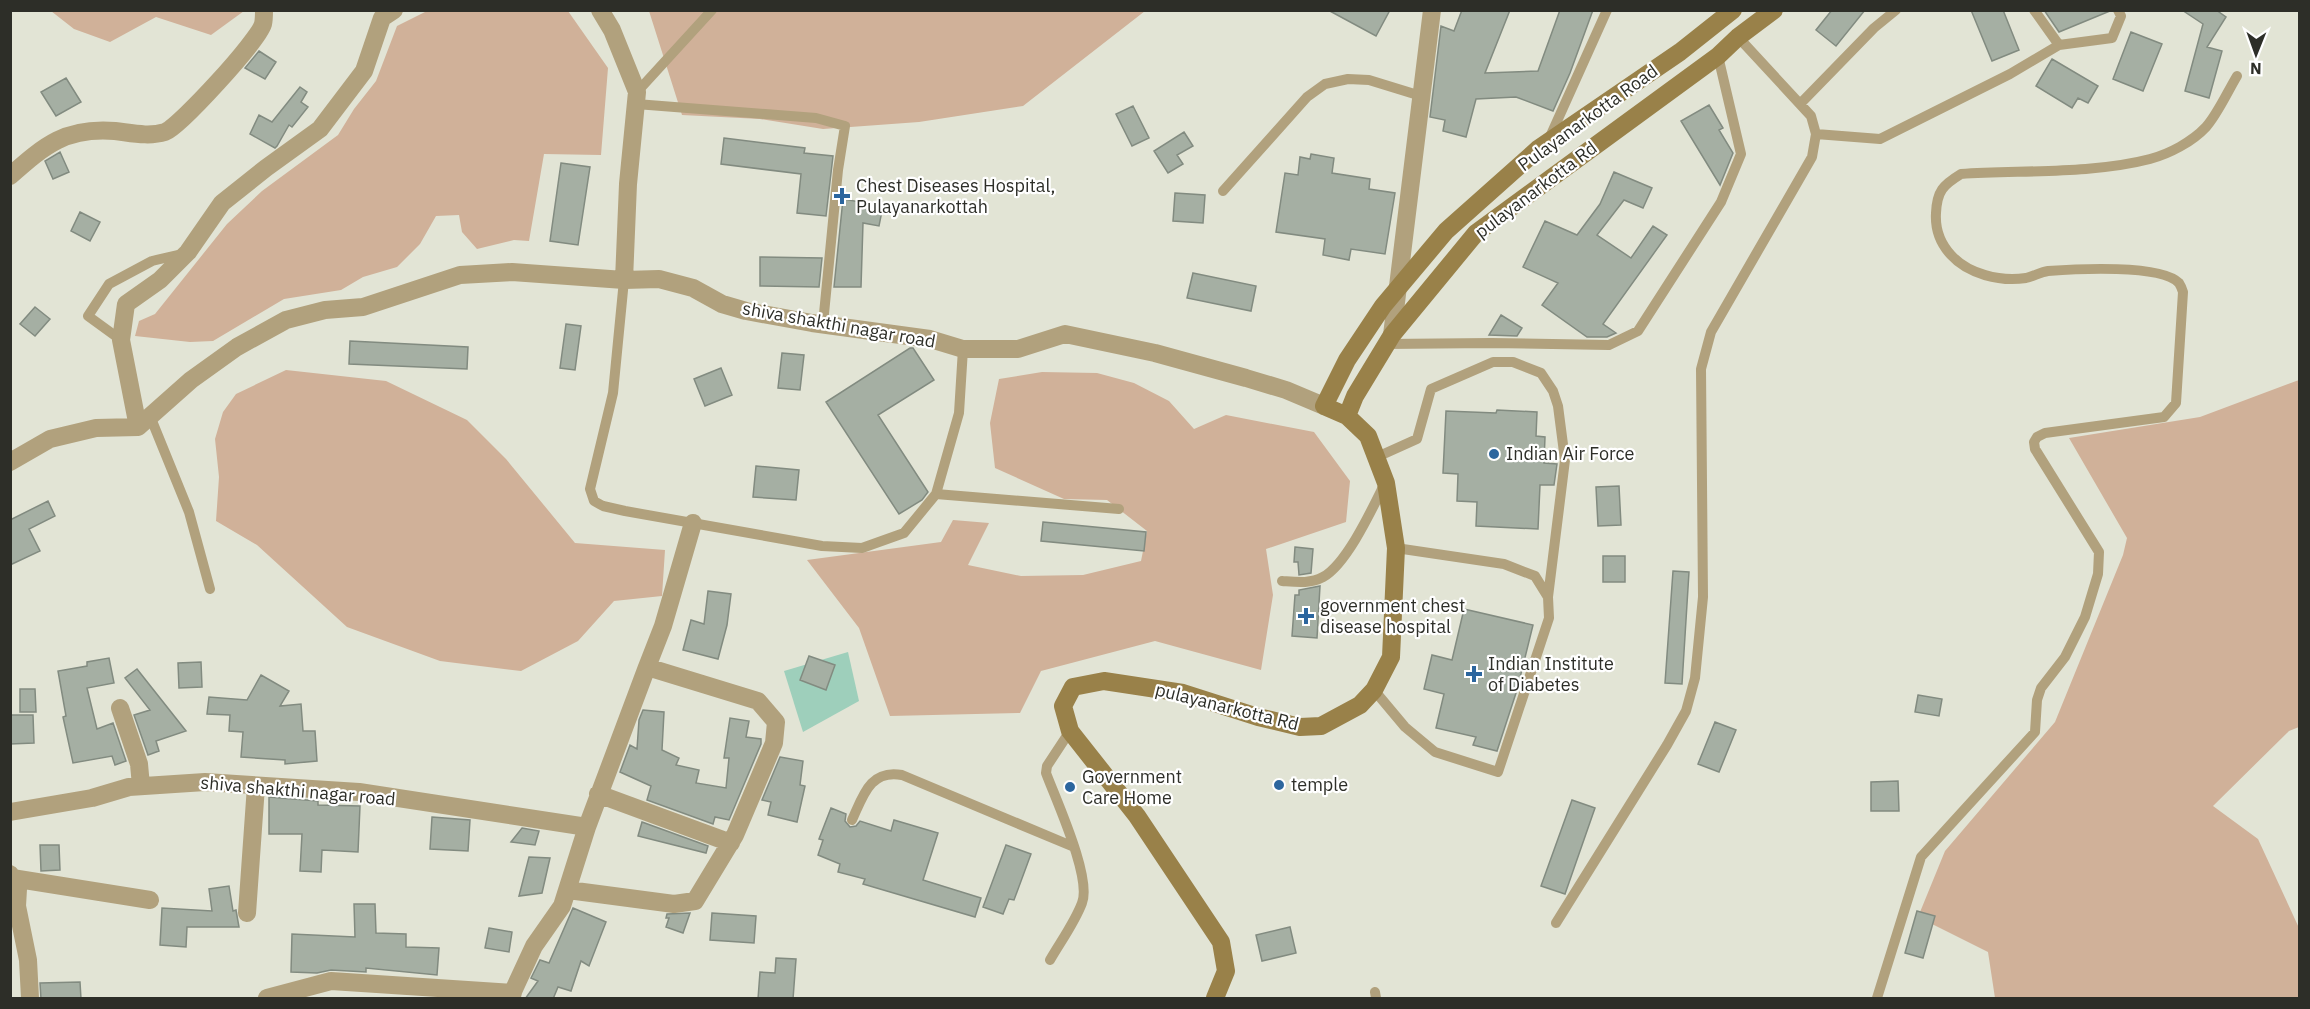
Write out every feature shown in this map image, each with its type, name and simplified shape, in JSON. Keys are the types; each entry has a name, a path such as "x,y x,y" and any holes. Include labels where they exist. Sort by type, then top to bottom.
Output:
{"street":[{"path":"10,176 48,145 72,133 112,131 153,135 168,131 199,102 252,42 263,25 264,10"},
{"path":"10,462 50,439 96,428 144,422 121,340 126,304 160,280 189,252 222,203 320,129 364,71 382,18 394,10"},
{"path":"600,10 612,30 636,98 628,184 624,280"},
{"path":"1389,339 1398,288 1432,10"},
{"name":"Pulayanarkotta Road","path":"1324,406 1347,360 1383,306 1446,231 1547,143 1680,52 1733,10"},
{"name":"pulayanarkotta Rd","path":"1347,416 1355,396 1389,339 1476,233 1718,56 1738,37 1774,10"},
{"name":"shiva shakthi nagar road","path":"144,422 192,380 237,347 286,320 325,310 363,307 460,275 512,272 624,280 659,279 693,288 722,304 746,311 930,339 963,349 1018,348 1065,334 1155,353 1246,378 1286,390 1324,406"},
{"name":"pulayanarkotta Rd","path":"1215,999 1226,971 1221,942 1137,816 1070,731 1063,706 1073,687 1104,681 1183,693 1258,717 1299,727 1321,726 1360,705 1374,690 1391,657 1396,548 1386,483 1368,436 1347,416 1324,406"},
{"path":"267,998 331,981 511,996 534,946 562,906 598,795 663,626 693,523"},
{"path":"568,890 674,904 695,901 731,843 774,743 776,722 758,701 647,667"},
{"path":"120,708 139,764 141,786"},
{"name":"shiva shakthi nagar road","path":"10,812 92,798 129,787 205,782 359,792 587,827"},
{"path":"247,913 256,786"},
{"path":"598,795 731,843"},
{"path":"11,876 150,900"},
{"path":"11,876 18,889 17,906 28,960 30,999"}],"lane":[{"path":"636,98 712,10"},
{"path":"1547,143 1607,10"},
{"path":"1800,104 1874,28 1896,10"},
{"path":"2034,10 2059,45"},
{"path":"1816,134 1880,139 2010,74 2059,45 2112,38 2121,16 2118,10"},
{"path":"1556,922 1686,711 1695,678 1703,597 1701,369 1711,332 1812,157 1816,134 1811,116 1738,37"},
{"path":"1389,339 1609,345 1638,331 1721,202 1741,154 1718,56"},
{"path":"1877,999 1921,857 2036,732 2037,699 2041,688 2065,657 2080,627 2098,574 2099,552 2036,449 2034,442 2037,437 2045,433 2164,417 2176,403 2178,385 2183,292 2179,284 2168,277 2113,268 2046,271 2026,278 1992,277 1961,266 1942,246 1936,223 1937,200 1945,184 1962,174 2084,168 2150,159 2165,153 2185,144 2206,127 2237,76"},
{"path":"1223,191 1307,97 1325,84 1348,79 1369,80 1421,96"},
{"path":"636,98 816,118 845,126 838,170 823,324"},
{"path":"121,340 88,316 109,284 152,261 189,252"},
{"path":"624,280 613,393 590,489 594,501 603,506 822,546 862,548 904,533 936,494 959,413 963,349"},
{"path":"1374,690 1405,727 1435,752 1498,772 1549,618 1548,597 1565,460 1558,406 1553,391 1541,373 1512,362 1493,362 1431,389 1417,439 1377,457"},
{"path":"144,422 189,512 210,590"},
{"path":"1282,581 1307,583 1324,576 1339,564 1386,483"},
{"path":"936,494 1119,509"},
{"path":"1396,548 1504,564 1535,576 1548,597"},
{"path":"1050,960 1083,901 1083,877 1046,773 1047,766 1070,731"},
{"path":"852,820 868,788 876,779 893,774 902,775 1074,848"}],"shaded area":[{"path":"429,10 568,11 608,68 601,155 544,154 529,241 514,240 477,249 462,232 459,215 436,216 420,244 397,267 363,277 341,290 284,299 213,341 190,342 135,336 139,321 155,314 227,224 262,191 338,135 354,109 376,81 397,26"},
{"path":"51,11 244,11 211,35 156,17 110,42 74,29"},
{"path":"649,11 1145,11 1023,106 919,122 823,129 760,119 682,115"},
{"path":"286,370 386,381 467,420 506,459 575,543 665,550 662,596 614,601 578,641 521,671 440,661 347,627 257,545 216,521 219,477 215,439 223,412 236,394"},
{"path":"1042,372 1097,373 1134,383 1169,401 1194,429 1226,415 1314,432 1350,481 1346,522 1266,549 1273,595 1261,670 1155,641 1041,671 1020,713 890,716 859,628 807,560 941,542 953,520 989,523 968,565 1021,576 1083,575 1141,561 1147,531 1107,500 1064,499 995,468 990,423 999,379"},
{"path":"2299,380 2299,727 2289,731 2213,806 2258,839 2299,928 2299,998 1995,998 1988,952 1918,917 1945,851 2055,722 2123,555 2127,538 2069,438 2200,417"},
{"path":"848,652 859,701 803,732 784,671"}],"building":[{"path":"1328,10 1390,10 1376,36"},
{"path":"1462,10 1510,10 1485,73 1538,71 1560,10 1593,10 1570,73 1553,111 1516,97 1476,99 1466,137 1443,131 1445,120 1430,117 1441,26 1454,31"},
{"path":"1832,10 1865,10 1836,46 1816,30"},
{"path":"1971,10 2003,10 2019,50 1992,61"},
{"path":"2044,10 2110,10 2110,11 2059,32"},
{"path":"2182,10 2216,10 2226,17 2207,47 2222,51 2209,98 2185,91 2203,24"},
{"path":"2131,32 2162,44 2143,91 2113,79"},
{"path":"259,51 276,62 265,79 245,68"},
{"path":"2052,59 2098,86 2088,103 2078,98 2072,108 2036,86"},
{"path":"66,78 81,102 56,116 41,92"},
{"path":"300,87 307,92 301,102 308,107 292,127 289,125 275,148 250,134 259,115 272,122"},
{"path":"1709,105 1723,128 1719,130 1733,153 1720,185 1681,121"},
{"path":"1133,106 1149,138 1132,146 1116,114"},
{"path":"1184,132 1193,146 1177,155 1183,164 1168,173 1154,151"},
{"path":"724,138 805,148 804,153 833,156 826,216 797,213 801,174 721,164"},
{"path":"60,152 69,172 53,179 45,161"},
{"path":"1311,154 1334,158 1332,173 1370,179 1369,189 1395,193 1385,254 1351,249 1349,260 1323,255 1325,239 1276,232 1285,173 1298,175 1300,157 1310,159"},
{"path":"561,163 590,167 578,245 550,241"},
{"path":"1614,172 1652,188 1643,208 1624,200 1597,235 1631,258 1653,226 1667,235 1603,324 1616,333 1607,337 1587,337 1542,305 1558,283 1523,267 1545,221 1577,235 1600,204"},
{"path":"1175,193 1205,195 1203,223 1173,221"},
{"path":"843,199 883,206 879,226 863,223 861,287 834,287"},
{"path":"80,212 100,222 90,241 71,231"},
{"path":"760,257 822,258 819,287 760,286"},
{"path":"1193,273 1256,286 1251,311 1187,298"},
{"path":"35,307 50,319 35,336 20,324"},
{"path":"1501,315 1522,328 1517,336 1489,335"},
{"path":"566,324 581,326 575,370 560,368"},
{"path":"350,341 468,347 467,369 349,364"},
{"path":"913,348 934,380 878,415 928,492 922,500 899,514 826,402"},
{"path":"782,353 804,355 800,390 778,388"},
{"path":"721,368 732,395 705,406 694,379"},
{"name":"Indian Air Force","path":"1497,410 1537,412 1536,436 1545,437 1544,463 1557,464 1554,485 1540,485 1538,529 1476,526 1477,502 1457,501 1458,474 1443,473 1446,411 1496,413"},
{"path":"756,466 799,470 796,500 753,497"},
{"path":"1619,486 1621,525 1598,526 1596,487"},
{"path":"48,501 55,516 29,529 40,551 10,565 10,520"},
{"path":"1043,522 1146,532 1144,551 1041,541"},
{"path":"1295,547 1313,549 1311,573 1299,575 1298,562 1294,562"},
{"path":"1603,556 1625,556 1625,582 1603,582"},
{"path":"1673,571 1689,572 1682,684 1665,683"},
{"name":"government chest disease hospital","path":"1320,586 1317,638 1292,636 1295,595 1299,595 1299,590"},
{"path":"708,591 731,594 727,625 718,659 683,650 691,620 704,624"},
{"name":"Indian Institute of Diabetes","path":"1464,609 1533,625 1517,690 1497,751 1473,745 1476,737 1436,728 1444,694 1424,689 1432,655 1452,660"},
{"path":"809,656 835,665 826,690 800,680"},
{"path":"109,658 114,683 87,688 97,729 113,723 126,761 115,765 112,756 73,763 63,717 66,716 58,671 87,666 87,662"},
{"path":"201,662 202,687 179,688 178,663"},
{"path":"137,669 186,731 156,741 159,751 148,755 134,715 150,710 125,678"},
{"path":"261,675 289,691 280,706 301,704 303,731 315,731 317,761 285,764 285,760 241,757 243,732 229,731 230,715 207,714 209,697 247,700"},
{"path":"20,689 35,689 36,712 20,712"},
{"path":"1918,695 1942,699 1939,716 1915,712"},
{"path":"643,710 664,712 662,750 679,758 676,765 699,770 696,783 726,788 729,758 724,758 730,718 749,721 746,737 761,739 761,744 729,820 715,817 713,824 647,800 651,786 620,772 630,745 637,749 639,720"},
{"path":"10,715 33,715 34,743 10,744"},
{"path":"1715,722 1736,730 1719,772 1698,764"},
{"path":"780,757 803,761 800,785 805,786 797,822 768,815 771,802 762,800"},
{"path":"1898,781 1899,811 1871,811 1871,782"},
{"path":"269,797 318,801 318,805 360,806 358,852 322,850 321,872 300,871 302,834 269,834"},
{"path":"1572,800 1595,808 1565,894 1541,886"},
{"path":"831,808 846,814 845,821 850,827 856,826 860,821 891,831 894,820 938,833 923,880 981,898 975,917 863,884 865,879 838,872 840,864 818,855 823,840 819,839"},
{"path":"432,817 470,820 468,851 430,849"},
{"path":"642,822 708,846 706,853 638,836"},
{"path":"522,828 539,831 535,845 511,842"},
{"path":"40,845 59,845 60,870 41,871"},
{"path":"1006,845 1031,854 1014,900 1009,899 1003,914 983,907"},
{"path":"529,857 550,858 542,893 519,896"},
{"path":"229,886 233,911 236,910 239,927 187,927 186,947 160,945 162,908 212,911 209,889"},
{"path":"354,904 375,904 376,933 406,934 406,947 439,948 437,975 366,968 366,972 331,970 317,973 291,972 292,934 355,937"},
{"path":"573,908 606,922 589,966 581,961 571,991 558,987 553,999 525,999 538,981 531,978 540,960 549,963"},
{"path":"1917,911 1935,916 1923,958 1905,953"},
{"path":"690,913 683,933 666,927 669,918 666,918 667,914"},
{"path":"712,913 756,916 754,943 710,940"},
{"path":"1290,927 1296,953 1262,961 1256,935"},
{"path":"489,928 512,932 509,952 485,948"},
{"path":"776,958 796,959 793,999 758,999 760,972 775,973"},
{"path":"80,982 81,999 41,999 40,983"}],"place":[{"name":"Chest Diseases Hospital, Pulayanarkottah","path":"842,196"},
{"name":"Indian Air Force","path":"1494,454"},
{"name":"government chest disease hospital","path":"1306,616"},
{"name":"Indian Institute of Diabetes","path":"1474,674"},
{"name":"temple","path":"1279,785"},
{"name":"Government Care Home","path":"1070,787"}]}
